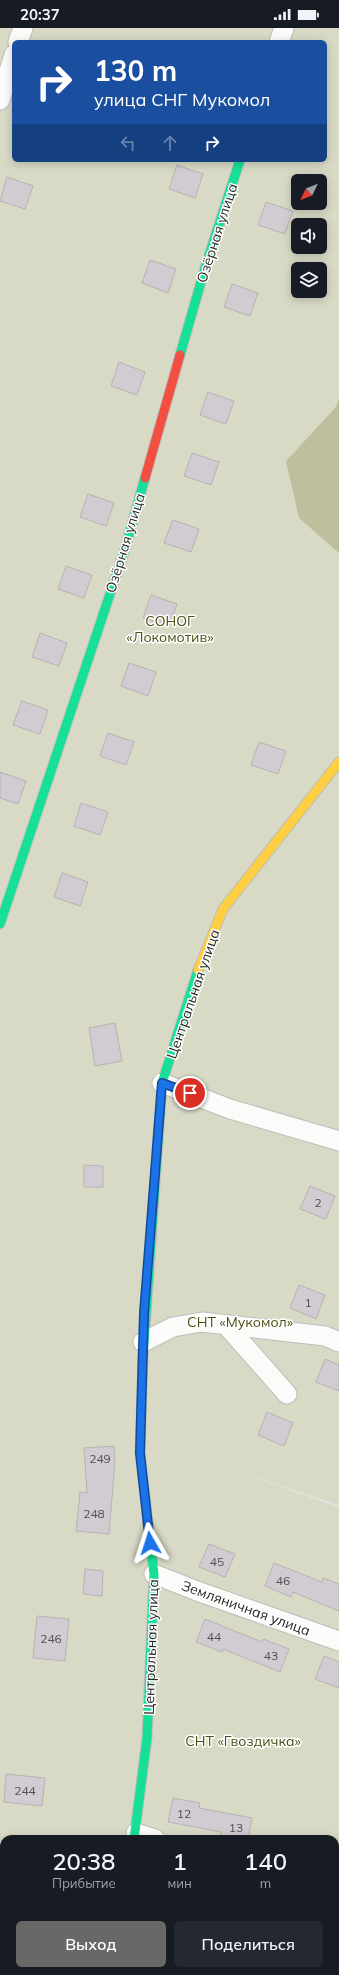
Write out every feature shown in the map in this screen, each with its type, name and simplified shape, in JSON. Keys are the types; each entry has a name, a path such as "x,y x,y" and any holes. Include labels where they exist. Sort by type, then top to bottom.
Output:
{"street":[{"path":"19,40 22,28"},
{"path":"280,40 284,28"},
{"path":"0,100 12,61"},
{"name":"Озёрная улица","path":"0,924 125,549 205,268 239,162"},
{"name":"Центральная улица","path":"135,1835 148,1738 154,1574 140,1453 143,1342 162,1083 199,966 223,909 339,762"},
{"path":"162,1083 230,1109 339,1141"},
{"path":"143,1342 173,1327 202,1322 325,1336 339,1342"},
{"path":"226,1325 287,1394"},
{"name":"Земляничная улица","path":"154,1574 197,1591 339,1641"}],"green space":[{"name":"СОНОГ «Локомотив»","path":"0,28 339,28 339,1505 203,1460 339,1507 339,1835 0,1835"}],"shaded area":[{"path":"339,399 339,553 299,518 286,461 335,408"}],"building":[{"path":"177,165 203,174 195,198 169,189"},
{"path":"7,177 33,186 25,209 0,201"},
{"path":"266,202 293,211 285,234 258,225"},
{"path":"150,260 176,269 168,293 142,283"},
{"path":"232,284 258,293 250,316 224,307"},
{"path":"119,362 145,372 137,395 111,386"},
{"path":"208,392 234,401 226,424 200,415"},
{"path":"192,453 219,462 211,485 184,476"},
{"path":"88,494 114,503 106,526 80,517"},
{"path":"173,520 199,529 191,552 164,543"},
{"path":"66,566 92,575 84,598 58,589"},
{"path":"151,595 177,604 169,627 143,618"},
{"path":"40,633 67,643 59,666 32,657"},
{"path":"129,663 156,672 148,696 121,686"},
{"path":"22,701 48,710 40,734 13,725"},
{"path":"108,733 134,742 126,765 100,756"},
{"path":"259,742 286,751 278,774 251,765"},
{"path":"0,772 26,781 18,804 0,798"},
{"path":"81,803 108,812 100,835 74,826"},
{"path":"62,873 88,882 80,906 54,897"},
{"path":"115,1023 122,1061 95,1066 89,1028"},
{"path":"84,1165 103,1166 103,1187 84,1187"},
{"path":"310,1186 335,1196 326,1219 300,1209"},
{"path":"299,1285 325,1295 316,1319 290,1308"},
{"path":"325,1359 339,1365 339,1391 316,1382"},
{"path":"267,1412 293,1423 284,1446 258,1435"},
{"path":"114,1446 115,1462 109,1534 76,1531 80,1492 87,1493 84,1448"},
{"path":"209,1544 235,1554 225,1577 199,1567"},
{"path":"274,1563 322,1582 323,1578 339,1584 339,1611 293,1592 291,1597 265,1586"},
{"path":"85,1569 103,1571 102,1596 83,1594"},
{"path":"37,1616 69,1619 65,1661 33,1658"},
{"path":"205,1619 262,1642 263,1639 289,1649 280,1672 223,1649 222,1652 196,1642"},
{"path":"324,1656 339,1662 339,1688 315,1679"},
{"path":"6,1774 45,1778 42,1806 4,1802"},
{"path":"173,1798 200,1803 199,1808 252,1818 249,1835 221,1835 221,1832 168,1822"}],"traffic: fast":[{"path":"180,355 205,268 239,162"},
{"path":"0,924 125,549 145,478"},
{"path":"143,1357 162,1083 198,970"},
{"path":"135,1835 147,1738 154,1574 148,1523"}],"traffic: slow":[{"path":"198,970 223,909 339,762"},
{"path":"143,1357 140,1453 148,1523"}],"traffic: jam":[{"path":"145,478 180,355"}],"route":[{"path":"150,1543 140,1453 144,1313 162,1083 190,1093"}],"park label":[{"name":"СНТ «Мукомол»","path":"240,1322"},
{"name":"СНТ «Гвоздичка»","path":"243,1741"}]}
